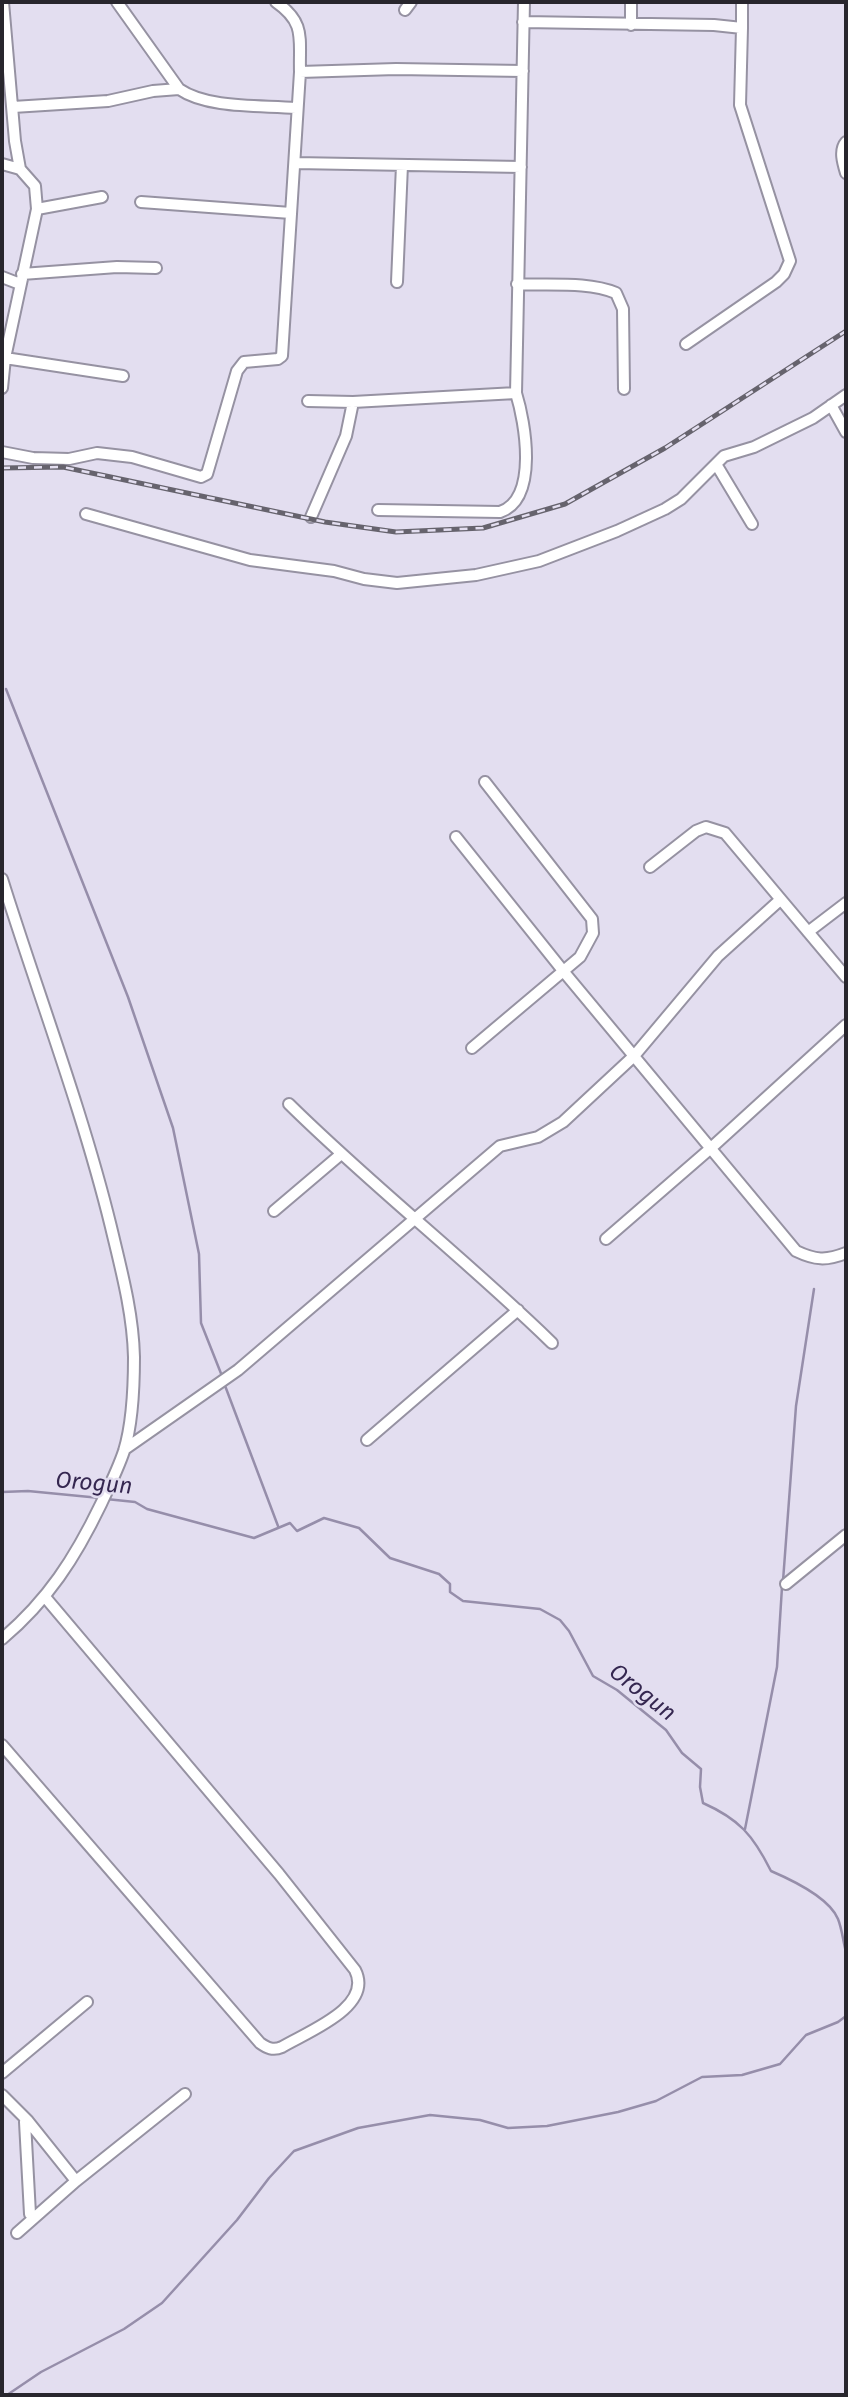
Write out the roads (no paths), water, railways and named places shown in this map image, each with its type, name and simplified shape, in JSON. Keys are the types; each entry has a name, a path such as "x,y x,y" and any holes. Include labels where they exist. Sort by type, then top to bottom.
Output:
{"street":[{"path":"2,388 5,358 37,209 35,186 20,169 15,141 3,2"},
{"path":"117,2 179,89 197,99 296,108"},
{"path":"2,453 33,458 69,459 97,453 132,457 198,477 207,474 237,371 244,362 278,359 284,351 285,293 300,72 296,21 290,12 276,2"},
{"path":"378,510 500,512 511,506 517,496 525,469 527,447 516,393 524,2"},
{"path":"631,2 631,25"},
{"path":"687,344 776,282 786,271 790,261 740,105 742,2"},
{"path":"523,22 742,28"},
{"path":"300,72 396,69 523,71"},
{"path":"13,107 108,101 153,91 179,89"},
{"path":"846,142 842,154 846,173"},
{"path":"295,163 521,167"},
{"path":"2,164 20,169"},
{"path":"397,282 402,164"},
{"path":"37,209 102,197"},
{"path":"141,202 291,213"},
{"path":"2,277 21,279 117,267 156,268"},
{"path":"517,284 578,286 616,293 623,309 624,389"},
{"path":"5,358 123,376"},
{"path":"308,401 353,402 516,393"},
{"path":"86,514 250,560 283,566 311,567 397,583 476,575 540,561 617,531 681,499 724,456 754,447 813,418 846,395"},
{"path":"311,517 346,436 353,402"},
{"path":"831,405 846,432"},
{"path":"716,464 752,524"},
{"path":"471,1048 580,957 590,944 593,933 592,919 485,782"},
{"path":"650,867 696,831 706,827 725,833 846,977"},
{"path":"456,837 564,972 796,1251 824,1260 846,1253"},
{"path":"2,879 101,1187 123,1277 134,1356 125,1449 80,1547 45,1597 2,1639"},
{"path":"125,1449 238,1370 500,1146 538,1137 563,1122 634,1056 718,956 780,900"},
{"path":"808,932 846,903"},
{"path":"606,1239 846,1025"},
{"path":"289,1104 341,1155 416,1218 552,1343"},
{"path":"274,1211 341,1155"},
{"path":"367,1440 519,1310"},
{"path":"786,1584 846,1535"},
{"path":"2,1745 260,2043 277,2049 346,2009 357,1994 360,1979 346,1959 279,1874 45,1597"},
{"path":"2,2073 87,2002"},
{"path":"17,2233 76,2181 185,2094"},
{"path":"2,2095 28,2121 76,2181"},
{"path":"28,2121 25,2122 30,2214"}],"waterway":[{"path":"6,689 128,997 173,1128 199,1254 201,1323 222,1376"},
{"path":"783,1581 796,1406 814,1289"},
{"path":"224,1383 278,1526"},
{"name":"Orogun","path":"2,1492 28,1491 100,1498"},
{"name":"Orogun","path":"106,1499 135,1502 147,1509 254,1538 290,1523 297,1531 324,1518 359,1528 390,1558 439,1574 450,1584 450,1592 463,1601 540,1609 560,1620 569,1631 593,1676 617,1690 666,1730 682,1753 701,1769 703,1803 726,1815 744,1829 771,1871 809,1890 827,1903 839,1923 846,1952"},
{"path":"745,1829 777,1667 782,1587"},
{"path":"7,2395 41,2372 124,2329 162,2303 237,2220 294,2151 358,2128 430,2115 480,2120 508,2128 547,2126 618,2112 656,2101 702,2077 742,2075 780,2064 806,2035 846,2016"}],"railway":[{"path":"2,468 63,467 325,522 396,532 483,528 565,504 665,448 846,331"}]}
